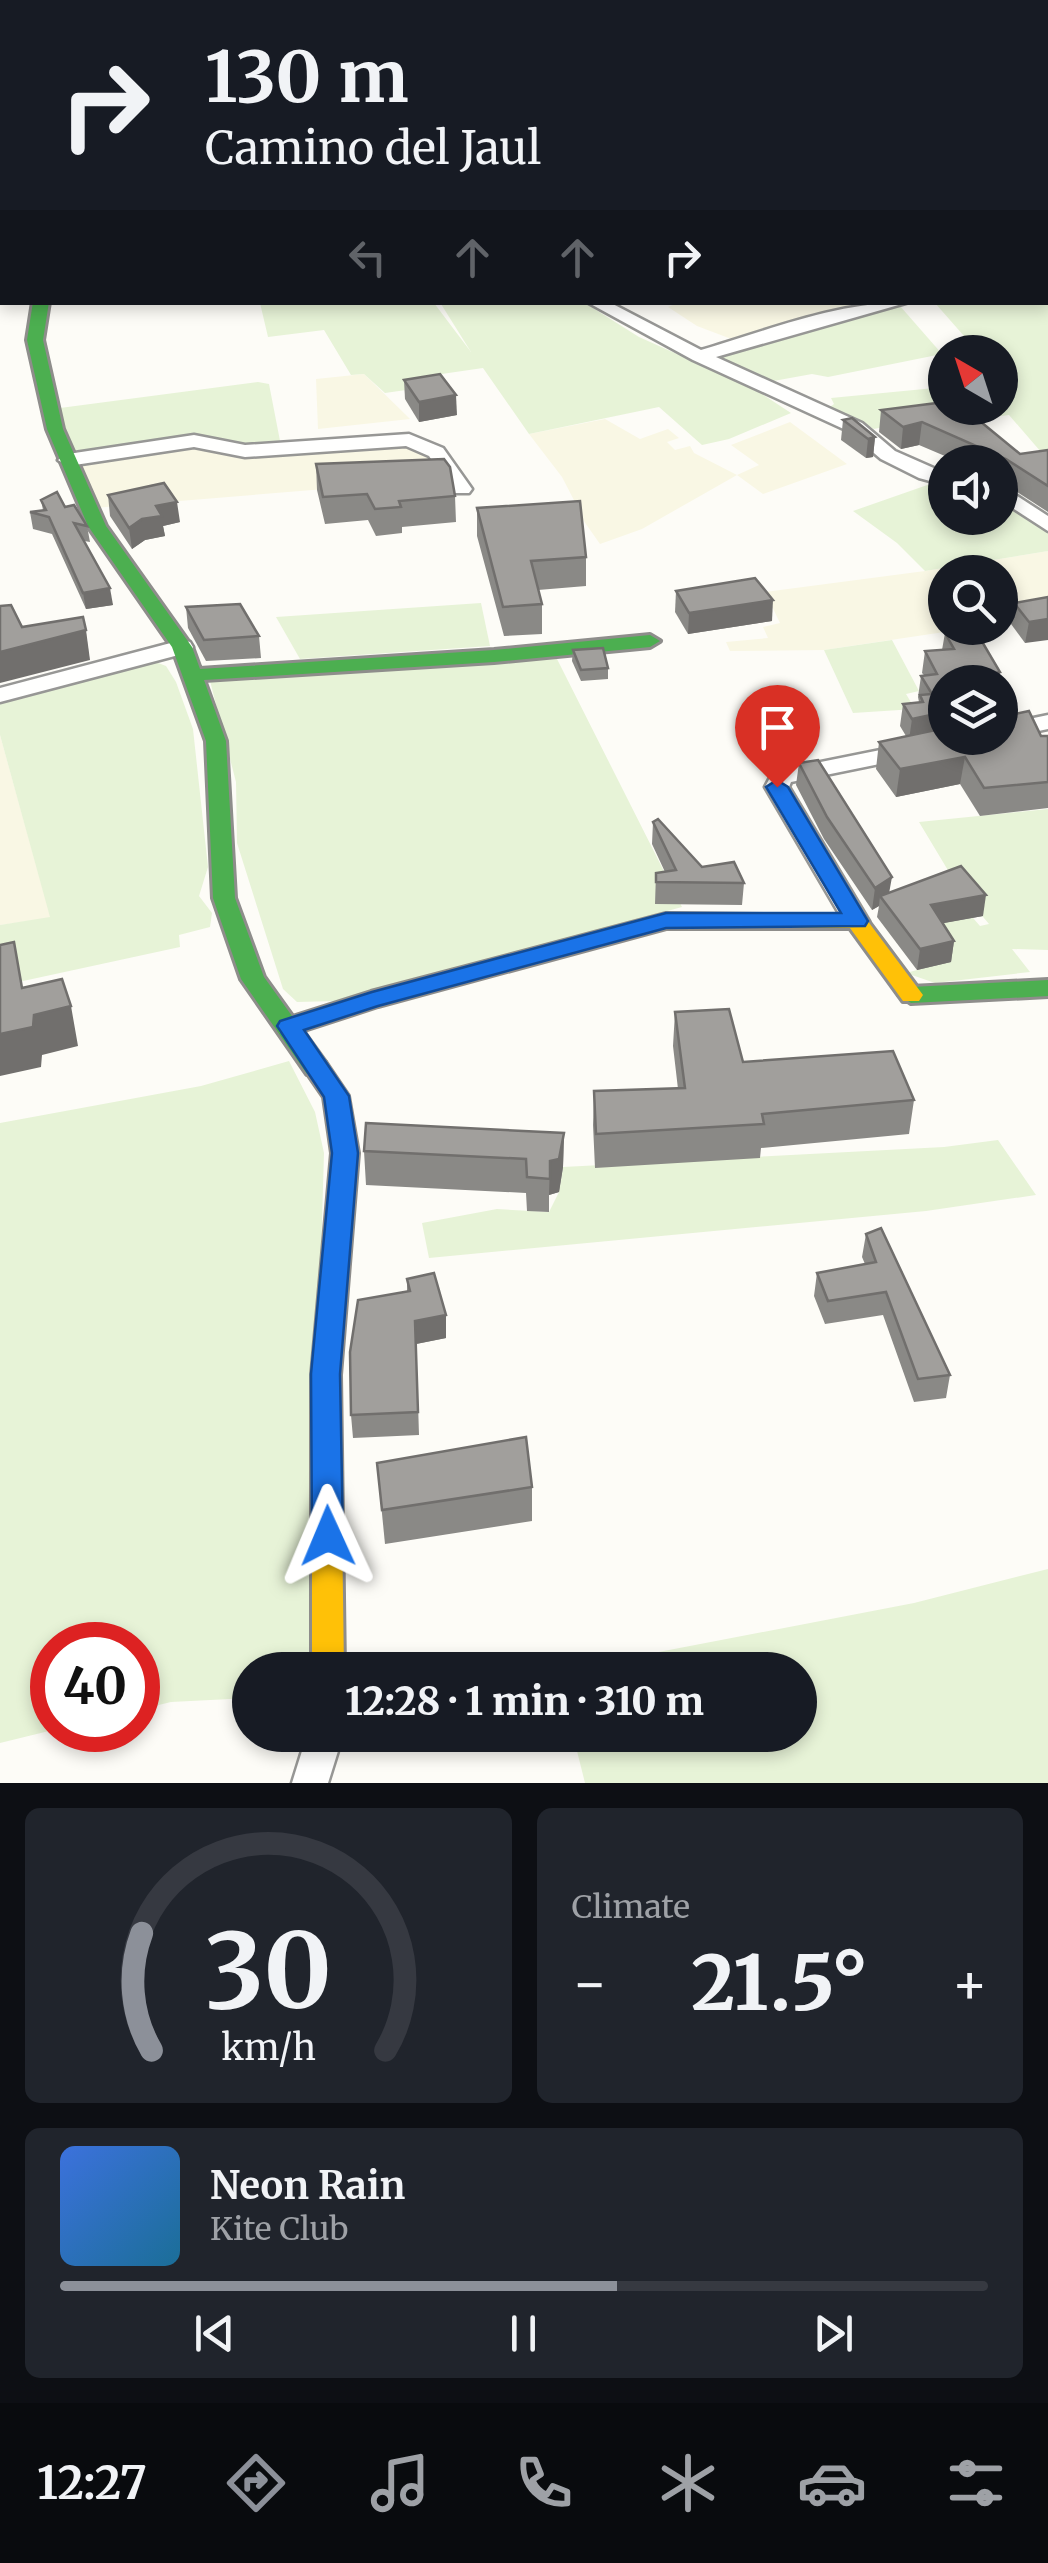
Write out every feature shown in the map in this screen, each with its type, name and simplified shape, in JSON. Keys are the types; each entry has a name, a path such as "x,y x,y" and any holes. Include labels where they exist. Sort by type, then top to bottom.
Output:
{"street":[{"path":"42,305 36,340 55,429 97,526 182,647 216,741 224,898 253,980 336,1096 345,1153 326,1374 328,1652"},
{"path":"600,305 699,356 856,426 888,455 928,474"},
{"path":"699,356 844,313 885,305"},
{"path":"68,460 194,441 245,450 408,440 436,452 462,489"},
{"path":"1018,501 1048,524"},
{"path":"192,675 494,656 650,641"},
{"path":"0,695 182,647"},
{"path":"1018,728 1048,722"},
{"path":"928,747 781,777 777,787 856,921 912,995 1048,988"},
{"path":"289,1026 666,921 856,921"},
{"path":"310,1783 320,1752"}],"shaded area":[{"path":"875,305 734,340 697,326 668,307"},
{"path":"364,374 410,419 318,429 316,379"},
{"path":"605,419 640,439 668,429 679,438 667,442 675,450 690,446 694,453 737,475 642,529 600,544 574,507 577,506 562,477 529,434"},
{"path":"790,422 847,464 763,494 737,475 759,465 731,445"},
{"path":"407,444 424,452 445,472 362,486 94,508 77,463 187,446"},
{"path":"1048,551 1048,611 1018,617 1018,556"},
{"path":"928,571 928,634 824,650 730,651 726,642 768,638 763,627 780,623 765,592"},
{"path":"0,735 51,918 0,925"}],"green space":[{"path":"260,305 436,305 471,352 442,305 588,305 639,337 753,388 791,413 729,439 702,445 659,407 529,434 483,368 421,377 427,387 385,393 364,374 351,375 324,330 268,337"},
{"path":"937,305 1048,305 1048,451 1041,452 1018,425 1018,335 963,335"},
{"path":"900,306 928,338 928,357 828,377 812,374 768,382 708,357 844,317"},
{"path":"258,382 269,384 281,446 247,447 212,439 81,452 70,448 60,408"},
{"path":"928,389 928,425 934,425 874,429 830,407 834,404 831,398"},
{"path":"928,485 928,535 1018,535 1018,509 1048,532 1048,551 1018,556 928,555 925,571 897,543 853,511"},
{"path":"481,603 490,646 300,659 276,617"},
{"path":"892,640 919,691 906,694 915,709 853,713 824,650"},
{"path":"556,657 682,907 337,1001 297,1002 283,989 237,843 236,782 209,677"},
{"path":"153,661 166,666 176,682 193,729 208,867 199,896 212,913 210,927 179,935 180,947 0,986 0,925 50,917 0,735 0,700"},
{"path":"1048,809 1048,950 1012,949 1030,972 935,983 906,973 950,961 914,904 960,920 973,918 980,926 989,924 958,887 919,822"},
{"path":"289,1061 315,1112 324,1153 310,1652 232,1652 232,1699 160,1705 160,1622 30,1622 30,1736 0,1743 0,1123 201,1086"},
{"path":"998,1140 1036,1195 926,1211 429,1258 422,1223 497,1209 549,1212 559,1192 563,1167 944,1147"},
{"path":"1048,1569 1048,1783 585,1783 577,1752 817,1752 817,1652 659,1652 914,1603"}],"building":[{"path":"440,374 456,395 419,402 404,380"},
{"path":"928,404 928,425 922,422 903,427 881,410"},
{"path":"852,418 875,437 868,439 843,420"},
{"path":"929,425 985,425 1009,445 974,445"},
{"path":"1048,450 1048,486 1018,467 1018,452"},
{"path":"444,459 450,467 455,496 399,501 401,507 375,509 367,494 323,497 316,464"},
{"path":"164,483 177,502 156,506 162,516 142,519 129,528 108,495"},
{"path":"57,492 65,507 74,505 87,526 74,523 110,588 83,593 49,517 30,512 46,510 41,500"},
{"path":"580,501 586,557 531,561 542,604 503,607 477,508"},
{"path":"755,578 773,600 689,613 676,591"},
{"path":"1048,597 1048,619 1029,622 1018,602"},
{"path":"240,604 259,636 204,640 186,607"},
{"path":"11,605 22,627 83,617 86,630 0,652 0,606"},
{"path":"952,645 984,645 996,665 932,665 925,651 954,649"},
{"path":"603,648 608,668 581,670 573,650"},
{"path":"928,694 928,716 912,719 903,704 923,702 920,695"},
{"path":"1029,711 1041,736 1048,736 1048,782 984,788 965,757 900,769 879,742 928,732 928,755 1018,755 1018,713"},
{"path":"818,760 892,877 875,888 827,817 799,763"},
{"path":"658,819 702,867 734,862 744,883 656,882 656,873 676,870 653,822"},
{"path":"961,866 986,895 931,905 954,941 920,949 880,896"},
{"path":"14,942 22,988 62,979 71,1006 34,1015 33,1027 0,1034 0,945"},
{"path":"729,1009 743,1062 893,1051 914,1100 762,1114 764,1124 596,1134 594,1091 685,1088 675,1012"},
{"path":"366,1123 564,1133 559,1159 550,1161 550,1179 527,1177 526,1159 364,1151"},
{"path":"881,1228 950,1375 918,1379 886,1292 828,1301 817,1273 876,1262 866,1234"},
{"path":"434,1273 446,1315 415,1321 418,1412 351,1415 350,1352 358,1300 410,1291 407,1279"},
{"path":"526,1437 532,1487 382,1510 377,1463"}],"traffic: fast":[{"path":"41,305 35,340 55,429 97,526 182,647 216,741 224,898 253,979 316,1068"},
{"path":"192,675 494,656 650,641"},
{"path":"911,995 1048,988"}],"traffic: slow":[{"path":"289,1027 371,1000 666,921 856,921 911,995"},
{"path":"316,1068 336,1096 345,1153 326,1375 328,1652"}],"route":[{"path":"328,1536 326,1374 345,1153 336,1096 289,1026 666,921 856,921 777,787"}]}
